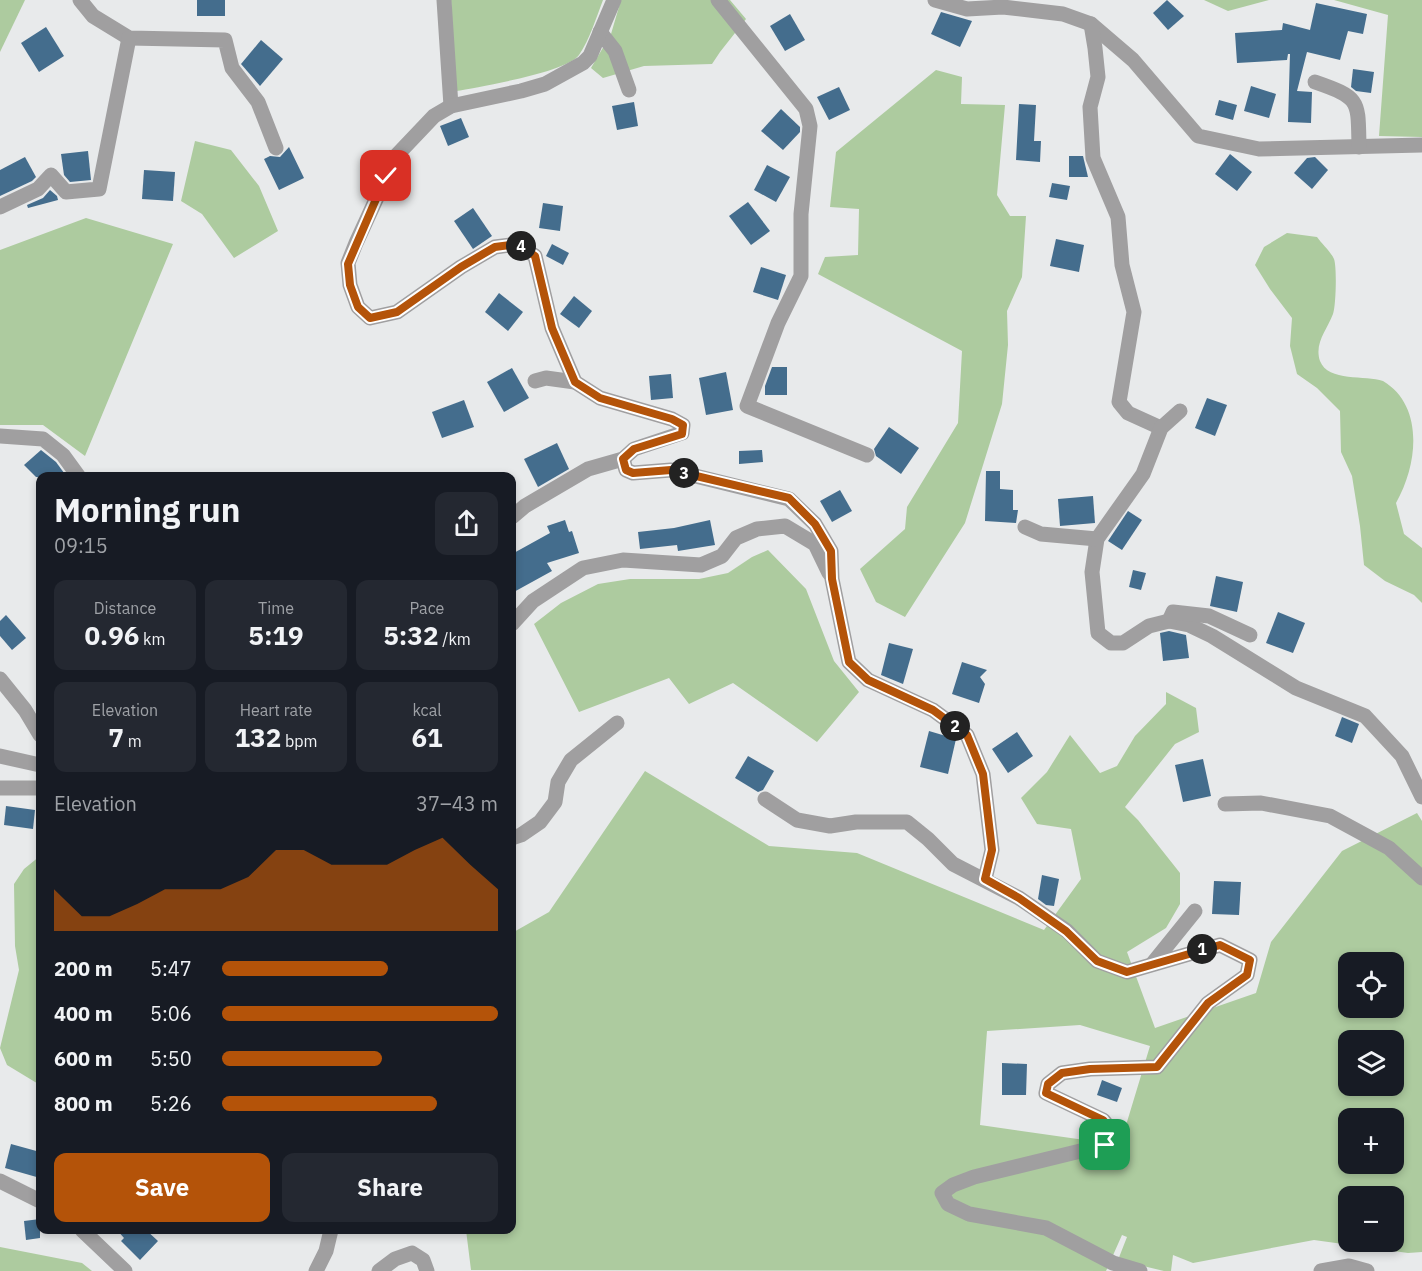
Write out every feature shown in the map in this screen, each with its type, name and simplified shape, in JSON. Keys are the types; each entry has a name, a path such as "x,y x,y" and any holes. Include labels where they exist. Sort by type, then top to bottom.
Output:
{"street":[{"path":"80,0 93,16 129,38 225,40 232,68 258,102 276,148"},
{"path":"444,0 450,60 451,106"},
{"path":"575,382 552,328 535,256 517,244 495,247 461,267 397,312 370,318 358,307 350,285 348,264 396,156 434,116 451,106 545,84 583,63 590,56 614,0"},
{"path":"718,0 806,109 810,126 801,214 801,276 778,324 747,406 867,455"},
{"path":"935,0 967,9 1003,7 1063,14 1091,24 1133,60 1198,136 1259,149 1422,145"},
{"path":"1091,24 1098,77 1089,107 1092,158 1118,217 1122,265 1134,312 1119,402 1128,413 1161,428"},
{"path":"600,32 615,51 629,90"},
{"path":"0,207 38,189 51,175 66,192 99,189 129,38"},
{"path":"1315,82 1343,92 1355,102 1358,115 1359,147"},
{"path":"516,514 588,469 623,459 634,449 682,434 683,425 672,419 600,398 575,382 546,378 535,381"},
{"path":"1180,411 1161,428 1143,474 1097,539 1092,572 1098,633 1111,643 1123,643 1149,626 1168,621 1189,625 1204,632 1296,688 1365,716 1402,756 1422,797"},
{"path":"0,436 44,439 63,455 75,472"},
{"path":"623,459 626,470 633,473 671,470 789,498 815,524 831,551 832,579 849,662 868,680 933,710 967,735 983,774 988,807 992,850 985,879"},
{"path":"516,620 533,602 583,568 623,560 701,565 722,556 736,538 757,529 785,526 815,543 832,579"},
{"path":"1025,527 1041,534 1097,539"},
{"path":"1168,621 1173,612 1209,616 1250,635"},
{"path":"0,679 25,710 36,728"},
{"path":"516,837 540,822 555,802 558,782 571,760 617,723"},
{"path":"0,756 36,764"},
{"path":"0,788 36,788"},
{"path":"765,799 797,820 830,826 856,822 907,822 953,864 1019,898 1066,931 1097,961 1127,972 1220,945 1250,960 1247,975 1208,1003 1157,1067 1090,1069 1062,1073 1048,1084 1046,1093 1103,1120 1114,1134 1105,1145 974,1177 942,1192 948,1204 969,1214 1046,1228 1113,1263 1140,1271"},
{"path":"1225,804 1261,803 1330,816 1389,848 1422,878"},
{"path":"1153,963 1195,911"},
{"path":"0,1180 36,1199"},
{"path":"86,1234 125,1271"},
{"path":"316,1271 326,1251 331,1234"},
{"path":"379,1271 395,1258 412,1253 423,1260 427,1271"},
{"path":"1321,1271 1349,1266 1367,1271"}],"green space":[{"path":"0,0 25,0 0,52"},
{"path":"451,0 603,0 586,42 579,55 572,61 522,78 456,91"},
{"path":"621,0 730,0 746,19 712,64 644,66 603,78 591,68 611,34"},
{"path":"1204,0 1269,0 1228,11"},
{"path":"1334,0 1422,0 1422,137 1379,136 1388,15"},
{"path":"936,70 962,77 961,104 1005,105 997,195 1010,216 1026,216 1022,277 1007,311 1008,345 1002,404 965,523 905,617 876,602 860,569 905,529 907,507 958,423 962,351 818,274 825,257 858,255 859,209 830,207 836,152"},
{"path":"195,141 231,150 259,186 278,231 234,258 202,214 181,201"},
{"path":"86,218 173,244 85,456 43,425 0,425 0,250"},
{"path":"1287,233 1317,237 1334,259 1336,278 1334,310 1319,348 1320,361 1324,368 1348,377 1383,381 1396,391 1411,418 1413,452 1410,469 1396,503 1404,534 1422,548 1422,603 1414,595 1385,581 1364,565 1352,476 1341,452 1340,411 1317,388 1297,374 1290,346 1292,318 1255,265 1264,247"},
{"path":"768,550 806,589 834,661 859,692 817,742 733,683 689,704 669,678 579,712 534,624 561,603 598,584 630,579 699,579 728,573 752,557"},
{"path":"1166,692 1196,708 1199,732 1175,744 1125,807 1180,873 1180,904 1166,928 1127,952 1155,1028 1256,993 1271,942 1342,851 1417,813 1422,821 1422,1252 1408,1253 1401,1252 1404,1252 1404,1186 1338,1186 1338,1243 1314,1240 1193,1263 1173,1255 1171,1271 1118,1260 1127,1237 1122,1235 1106,1271 471,1270 466,1234 516,1234 516,931 549,912 645,771 769,846 857,853 1044,930 1081,879 1071,829 1037,824 1021,798 1047,772 1070,735 1100,773 1117,766 1135,736 1166,704","holes":["1080,1025 1150,1046 1120,1145 980,1125 987,1031"]},
{"path":"36,859 36,1083 7,1065 0,1048 19,970 15,946 14,884 24,869"},
{"path":"0,1247 82,1263 92,1271 0,1271"}],"building":[{"path":"197,0 225,0 225,16 197,16"},
{"path":"1167,0 1184,16 1168,30 1153,13"},
{"path":"1316,3 1367,14 1363,34 1348,31 1340,60 1307,52 1297,91 1312,92 1311,123 1288,122 1290,54 1287,60 1237,63 1235,33 1282,30 1283,23 1310,30"},
{"path":"941,12 972,21 960,47 931,34"},
{"path":"790,14 805,40 785,51 770,26"},
{"path":"46,27 64,56 39,72 21,43"},
{"path":"261,40 283,59 260,86 241,64"},
{"path":"1353,69 1374,72 1371,93 1356,91 1351,87"},
{"path":"1251,86 1276,94 1269,118 1244,111"},
{"path":"839,87 850,110 829,120 817,97"},
{"path":"1219,100 1237,105 1233,120 1215,115"},
{"path":"634,102 638,126 617,130 612,106"},
{"path":"1019,104 1036,105 1034,141 1041,141 1040,162 1016,160"},
{"path":"781,109 800,127 800,132 783,150 761,131"},
{"path":"461,118 469,137 448,146 440,126"},
{"path":"289,147 304,178 279,190 264,159 270,156 280,157"},
{"path":"88,151 91,180 70,182 64,175 61,154"},
{"path":"1230,154 1252,172 1237,191 1215,174"},
{"path":"1069,156 1083,156 1088,177 1069,177"},
{"path":"25,157 36,177 0,196 0,170"},
{"path":"1315,157 1328,170 1312,189 1294,173 1307,158"},
{"path":"767,165 790,177 776,202 754,190"},
{"path":"144,170 175,172 173,201 142,199"},
{"path":"1052,183 1070,186 1067,200 1049,197"},
{"path":"50,190 58,200 28,208 27,205 43,198"},
{"path":"748,202 770,231 751,245 729,216"},
{"path":"543,203 563,206 560,231 539,228"},
{"path":"473,208 492,236 473,249 454,221"},
{"path":"1056,239 1084,245 1079,272 1050,266"},
{"path":"552,244 569,253 563,265 546,256"},
{"path":"761,267 786,275 778,300 753,292"},
{"path":"499,293 523,312 508,331 485,312"},
{"path":"574,296 592,311 579,328 560,314"},
{"path":"772,367 787,367 787,395 765,395 765,386"},
{"path":"512,368 529,398 504,412 487,382"},
{"path":"726,372 733,410 706,415 699,378"},
{"path":"671,374 673,398 651,400 649,376"},
{"path":"1207,398 1227,405 1215,436 1195,428"},
{"path":"464,400 474,427 442,438 432,412"},
{"path":"889,427 919,448 901,474 876,456 874,449"},
{"path":"557,443 569,469 538,487 524,459"},
{"path":"41,450 56,462 63,472 36,472 36,477 24,465"},
{"path":"762,450 763,462 739,464 739,451"},
{"path":"986,471 1000,471 1000,489 1013,490 1013,510 1018,510 1016,523 985,521"},
{"path":"840,490 852,511 832,522 820,501"},
{"path":"1093,496 1095,523 1060,526 1058,499"},
{"path":"1128,511 1142,520 1122,550 1108,541"},
{"path":"565,520 569,532 572,531 579,553 547,563 552,571 516,591 516,552 550,533 547,526"},
{"path":"710,520 715,545 678,551 677,545 640,549 638,532 674,528"},
{"path":"1133,570 1146,573 1141,590 1129,587"},
{"path":"1216,576 1243,582 1237,612 1210,606"},
{"path":"1278,612 1305,623 1293,653 1266,643"},
{"path":"6,615 26,638 12,650 0,636 0,621"},
{"path":"1169,631 1186,635 1189,658 1163,661 1160,633"},
{"path":"889,643 913,649 903,684 881,675"},
{"path":"962,662 987,670 980,677 985,684 979,703 952,694"},
{"path":"1342,717 1359,724 1352,743 1335,736"},
{"path":"929,731 956,739 948,774 920,767"},
{"path":"1017,732 1033,756 1008,773 992,749"},
{"path":"748,756 774,771 763,790 758,792 735,778"},
{"path":"1203,759 1211,796 1183,802 1175,765"},
{"path":"6,806 35,810 33,829 4,825"},
{"path":"1042,875 1059,879 1054,906 1046,905 1038,899"},
{"path":"1214,881 1241,882 1239,915 1212,914"},
{"path":"1002,1063 1027,1064 1026,1095 1002,1095"},
{"path":"1102,1080 1122,1088 1117,1102 1097,1095"},
{"path":"11,1144 36,1151 36,1177 5,1168"},
{"path":"36,1220 36,1234 40,1234 40,1238 26,1240 24,1221"},
{"path":"120,1234 150,1234 158,1241 140,1260 121,1241 124,1238"}],"route":[{"path":"386,176 348,264 350,285 358,307 370,318 397,312 461,267 495,247 517,244 535,256 552,328 575,382 600,398 672,419 683,425 682,434 628,453 623,459 626,470 633,473 671,470 789,498 815,524 831,551 832,579 849,662 868,680 933,710 967,735 983,774 989,819 992,850 985,879 1019,898 1066,931 1097,961 1127,972 1220,945 1250,960 1247,975 1208,1003 1157,1067 1090,1069 1062,1073 1048,1084 1046,1093 1103,1120 1114,1134 1105,1145"}]}
